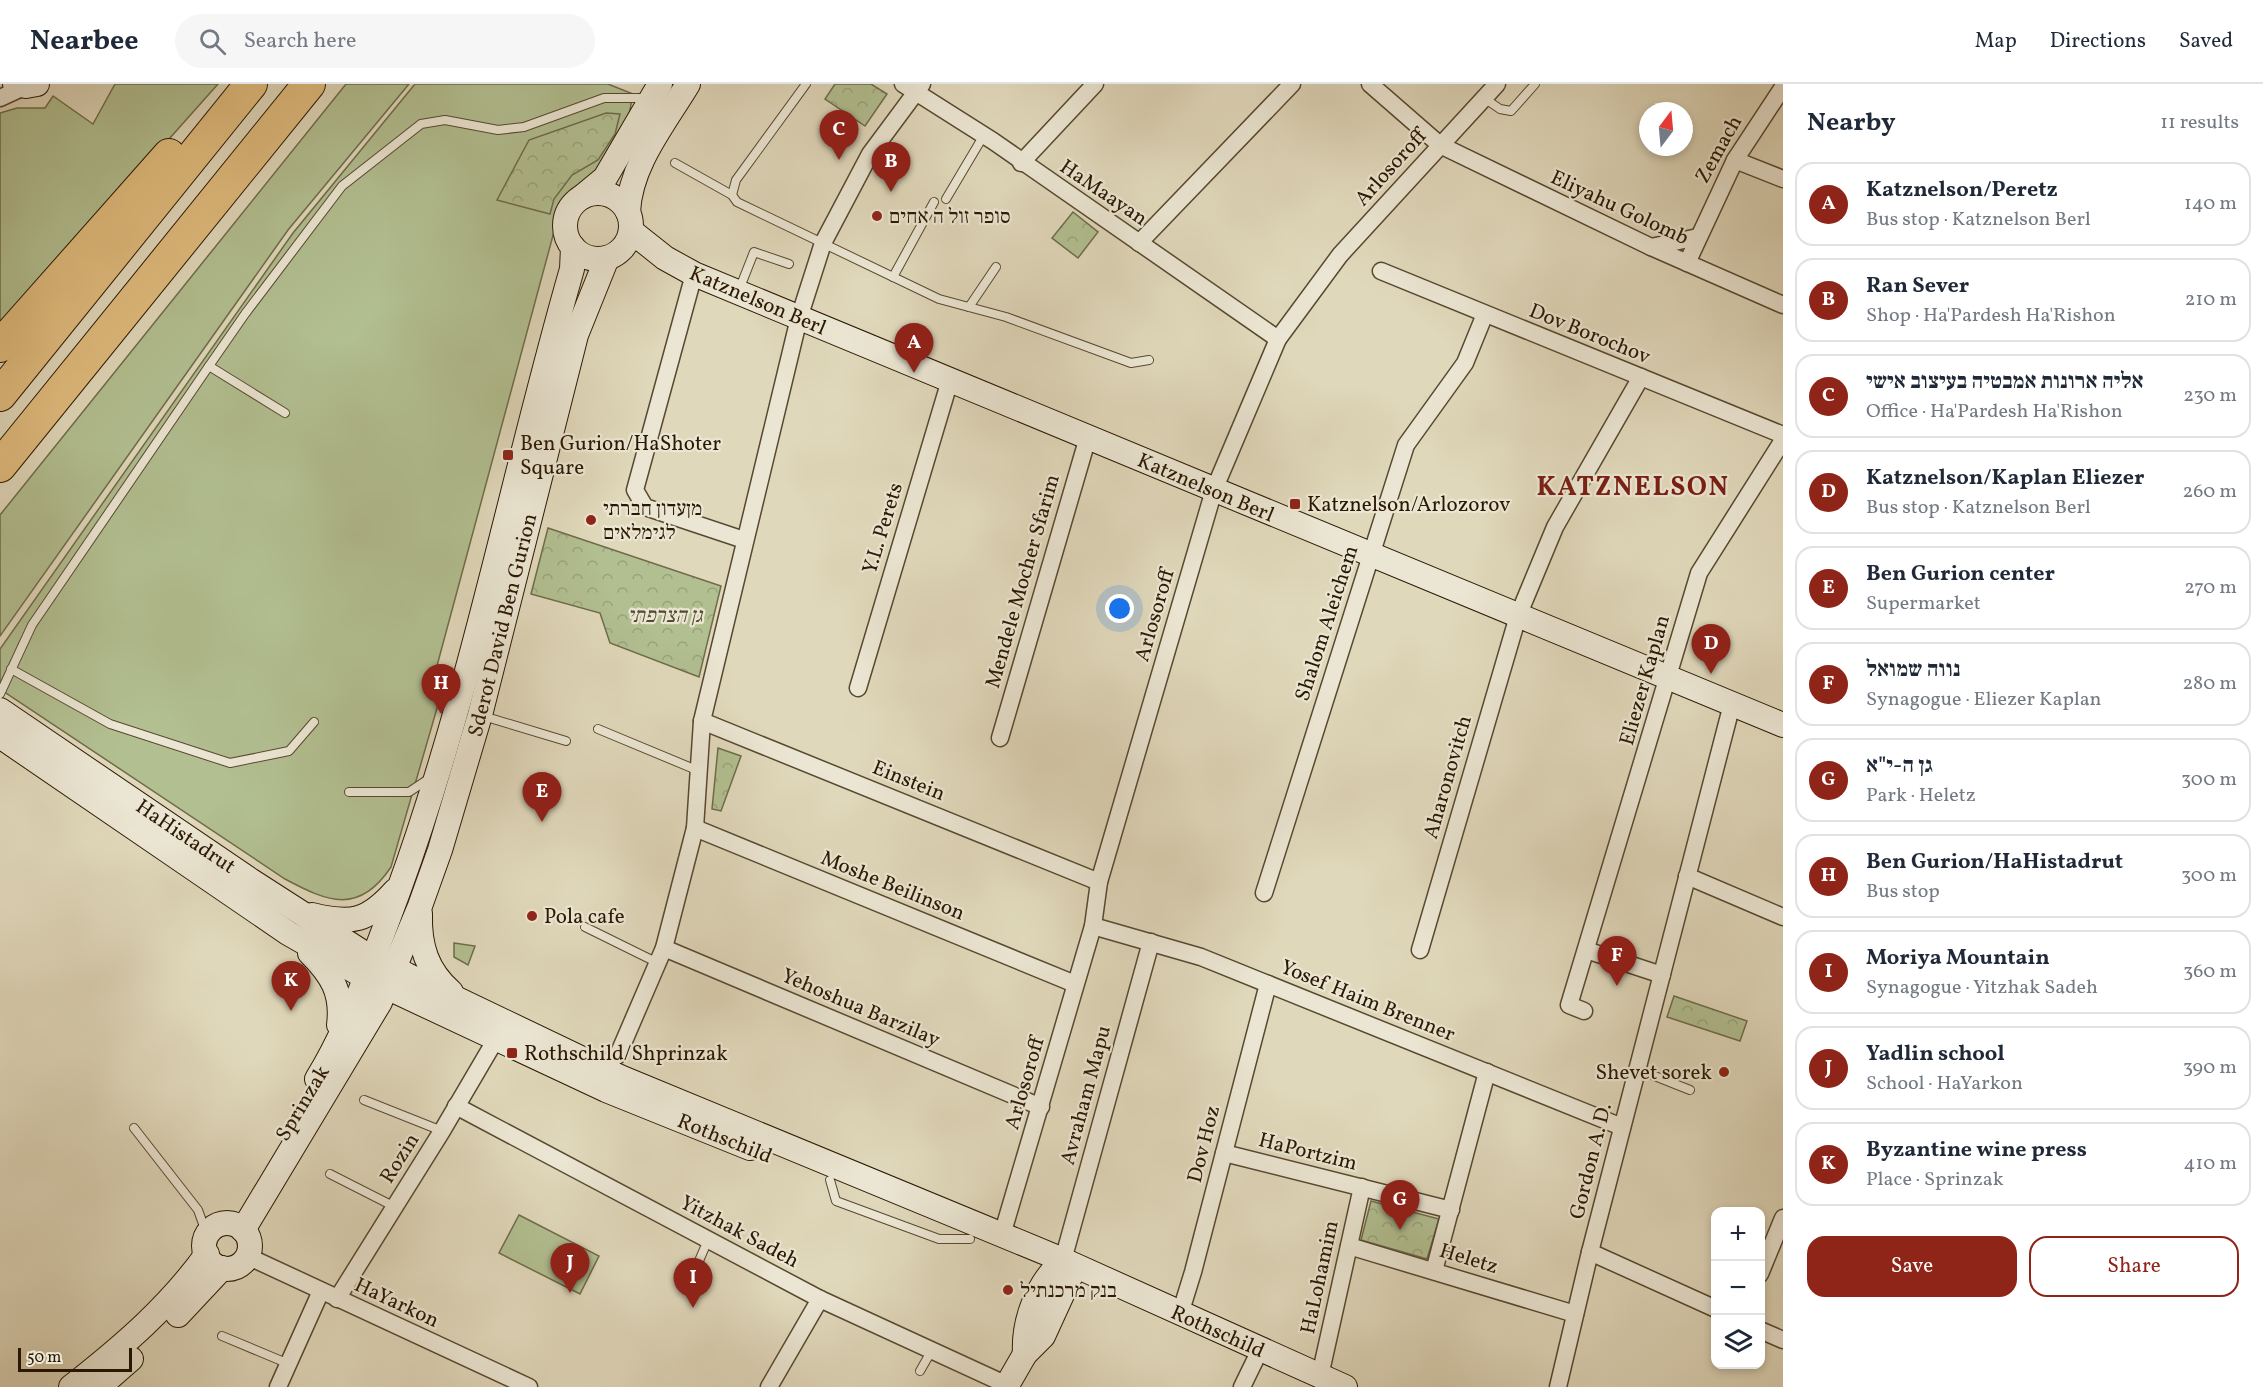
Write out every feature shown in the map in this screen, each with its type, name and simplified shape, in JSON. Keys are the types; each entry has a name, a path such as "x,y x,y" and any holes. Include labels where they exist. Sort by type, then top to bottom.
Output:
{"highway":[{"path":"0,346 107,222 234,84"},
{"path":"0,395 251,84"},
{"path":"0,466 309,84"}],"street":[{"path":"656,91 605,178 578,200 568,213 565,224 567,236 580,254 591,258 613,255 624,247 629,222 629,190 642,160 687,84"},
{"path":"1021,163 1095,84"},
{"path":"1139,243 1292,84"},
{"name":"Eliyahu Golomb","path":"1370,84 1440,145 1651,247 1783,305"},
{"name":"Arlosoroff","path":"1002,1235 1093,926 1099,882 1214,490 1278,339 1340,255 1497,84"},
{"path":"0,98 26,85"},
{"path":"589,1064 605,1064 618,1055 661,956 695,828 702,721 799,318 824,243 870,154 913,87"},
{"name":"HaMaayan","path":"913,87 1278,339"},
{"name":"Zemach","path":"1687,263 1736,160 1783,87"},
{"path":"1736,160 1783,179"},
{"path":"578,200 588,195 603,194 616,198 629,222"},
{"name":"Katznelson Berl","path":"629,222 665,258 694,274 1783,725"},
{"path":"1651,247 1698,237"},
{"name":"Sderot David Ben Gurion","path":"380,973 405,873 440,771 572,269 573,247"},
{"name":"Katznelson Berl","path":"613,255 665,258"},
{"name":"Sderot David Ben Gurion","path":"380,973 420,906 440,850 480,715 576,335 613,255"},
{"name":"Dov Borochov","path":"1381,272 1783,435"},
{"path":"694,274 635,490 645,507 744,540"},
{"name":"Shalom Aleichem","path":"1264,893 1406,445 1465,363 1485,314"},
{"name":"Aharonovitch","path":"1420,950 1518,616 1555,527 1641,377"},
{"name":"Y.L. Perets","path":"858,688 950,380"},
{"name":"Mendele Mocher Sfarim","path":"999,738 1088,437"},
{"name":"Eliezer Kaplan","path":"1584,1011 1569,1005 1699,573 1783,440"},
{"name":"Gordon A. D.","path":"1558,1387 1590,1252 1732,704"},
{"name":"HaHistadrut","path":"0,710 292,907 380,973"},
{"name":"Einstein","path":"702,721 1099,882"},
{"name":"HaHistadrut","path":"0,736 288,933 380,973"},
{"name":"Moshe Beilinson","path":"695,828 1075,984"},
{"path":"292,907 336,920 369,916 396,890 405,873"},
{"path":"1687,876 1783,917"},
{"path":"420,906 420,938 427,962 449,990 473,1008"},
{"name":"Yosef Haim Brenner","path":"1093,926 1201,957 1622,1127"},
{"path":"288,933 315,958 336,983 340,1007 333,1050"},
{"name":"Avraham Mapu","path":"1069,1271 1151,942"},
{"path":"1586,950 1662,975"},
{"name":"Yehoshua Barzilay","path":"661,956 1041,1107"},
{"name":"Rothschild","path":"380,973 473,1008 589,1064 1002,1235 1069,1271"},
{"name":"Rothschild","path":"380,973 496,1039 606,1090 970,1239 1069,1271 1180,1314 1345,1387"},
{"name":"Sprinzak","path":"236,1227 333,1050 380,973"},
{"name":"Sprinzak","path":"236,1227 349,1055 380,973"},
{"name":"Dov Hoz","path":"1180,1314 1268,984"},
{"name":"Rozin","path":"337,1299 442,1131 496,1039"},
{"path":"1434,1272 1487,1072"},
{"name":"Yitzhak Sadeh","path":"456,1106 820,1299 1006,1386"},
{"name":"HaPortzim","path":"1224,1153 1450,1210"},
{"name":"HaLohamim","path":"1320,1376 1362,1188"},
{"path":"1765,1264 1783,1218"},
{"path":"99,1387 188,1305 212,1252 219,1225 236,1227 250,1245 247,1256 234,1268 212,1252"},
{"name":"Heletz","path":"1349,1246 1575,1314"},
{"path":"71,1387 118,1350 182,1288 212,1252"},
{"path":"1590,1252 1711,1307"},
{"name":"HaYarkon","path":"247,1256 519,1385"},
{"path":"1006,1386 1025,1354 1043,1336 1069,1271"},
{"path":"278,1387 321,1292"},
{"path":"769,1387 820,1299"},
{"path":"1765,1332 1783,1340"},
{"path":"1242,1387 1260,1350"}],"lane":[{"path":"732,195 736,180 806,84"},
{"path":"1484,98 1500,109 1511,111 1535,84"},
{"path":"0,694 32,625 59,583 245,314 342,186 421,124 445,120 498,130 524,127 604,98 656,91"},
{"path":"946,199 984,135"},
{"path":"675,163 732,195 737,202 939,299 1006,317 1131,363 1149,360"},
{"path":"893,277 934,202"},
{"path":"738,291 754,252 789,264"},
{"path":"969,307 996,267"},
{"path":"209,366 285,413"},
{"path":"11,669 110,724 230,763 289,751 314,722"},
{"path":"480,715 566,741"},
{"path":"598,729 699,771"},
{"path":"349,792 409,792 440,771"},
{"path":"585,927 661,956"},
{"path":"1637,1069 1690,1090"},
{"path":"364,1100 442,1131"},
{"path":"134,1128 198,1210 212,1252"},
{"path":"330,1174 395,1207"},
{"path":"692,1277 708,1240"},
{"path":"222,1336 289,1364"},
{"path":"920,1371 932,1350"}],"green space":[{"path":"115,84 218,84 0,329 0,113 17,108 45,108 53,96 93,124"},
{"path":"346,84 409,84 288,230 0,636 0,515"},
{"path":"415,84 608,84 633,94 625,136 607,166 580,183 564,204 555,228 431,688 442,691 391,867 367,892 355,898 342,900 315,894 285,879 0,689 0,649 293,233"},
{"path":"835,84 871,84 887,94 865,126 825,99"},
{"path":"606,113 620,114 615,134 598,160 572,175 554,199 550,214 497,200 529,140"},
{"path":"1073,212 1098,232 1078,258 1052,238"},
{"name":"גן הצרפתי","path":"548,528 721,586 699,677 610,643 600,613 531,594"},
{"path":"718,748 741,756 721,811 712,809"},
{"path":"454,943 475,946 468,965 454,957"},
{"path":"1674,996 1747,1021 1740,1041 1667,1017"},
{"path":"1371,1201 1439,1219 1427,1259 1361,1240"},
{"path":"519,1215 599,1256 580,1294 499,1253"}],"place":[{"name":"אליה ארונות אמבטיה בעיצוב אישי","path":"839,160"},
{"name":"Ran Sever","path":"891,192"},
{"name":"סופר זול ה אחים","path":"877,216"},
{"name":"Katznelson/Peretz","path":"914,373"},
{"name":"Ben Gurion/HaShoter Square","path":"508,455"},
{"name":"Katznelson/Arlozorov","path":"1295,504"},
{"name":"מןעדון חברתי לגימלאים","path":"591,520"},
{"name":"Katznelson/Kaplan Eliezer","path":"1711,674"},
{"name":"Ben Gurion/HaHistadrut","path":"441,714"},
{"name":"Ben Gurion center","path":"542,822"},
{"name":"Pola cafe","path":"532,916"},
{"name":"נווה שמואל","path":"1617,986"},
{"name":"Byzantine wine press","path":"291,1011"},
{"name":"Rothschild/Shprinzak","path":"512,1053"},
{"name":"Shevet sorek","path":"1724,1072"},
{"name":"גן ה-י\"א","path":"1400,1230"},
{"name":"בנק מרכנתיל","path":"1008,1290"},
{"name":"Yadlin school","path":"570,1293"},
{"name":"Moriya Mountain","path":"693,1308"}],"district":[{"name":"KATZNELSON","path":"1633,486"}]}
